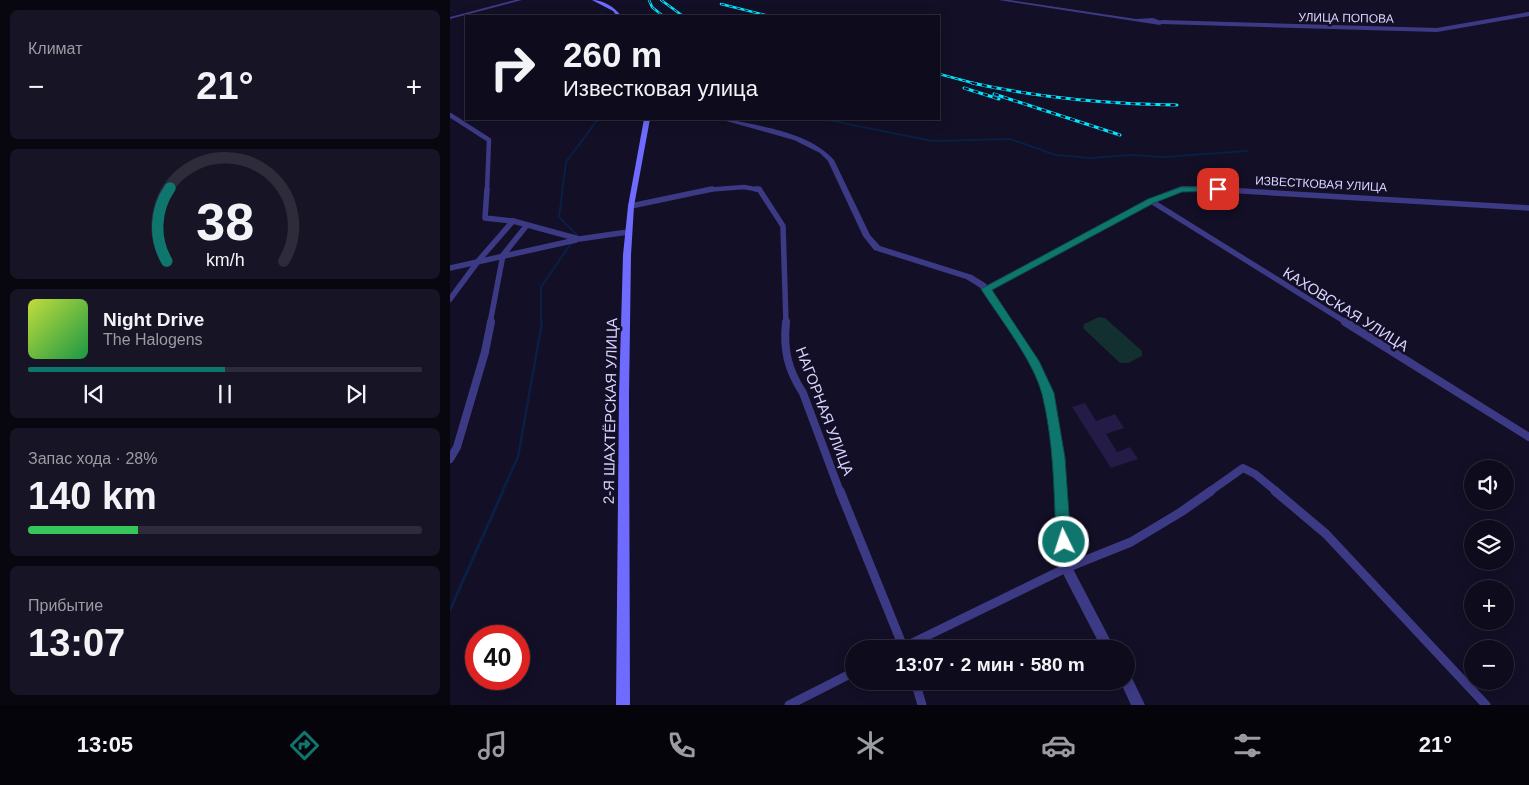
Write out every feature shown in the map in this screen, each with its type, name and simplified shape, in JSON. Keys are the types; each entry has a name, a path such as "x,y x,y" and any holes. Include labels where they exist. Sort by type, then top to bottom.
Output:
{"main road":[{"path":"594,0 615,10 618,15"},
{"name":"2-Я ШАХТЁРСКАЯ УЛИЦА","path":"623,705 624,395 628,232 647,120"}],"street":[{"path":"450,18 520,0"},
{"name":"УЛИЦА ПОПОВА","path":"1001,0 1155,24 1162,22 1437,30 1529,14"},
{"path":"450,115 489,140 485,218 527,224 579,239"},
{"path":"726,120 800,140 816,147 831,160 867,236 877,248 969,277 986,289 1035,364 1048,393 1058,458 1066,568 1104,640"},
{"name":"НАГОРНАЯ УЛИЦА","path":"631,206 718,188 749,187 759,190 782,226 787,312 784,344 794,379 803,393 829,465 900,640"},
{"name":"ИЗВЕСТКОВАЯ УЛИЦА","path":"986,289 1151,201 1181,189 1198,188 1529,208"},
{"name":"КАХОВСКАЯ УЛИЦА","path":"1151,201 1529,437"},
{"path":"450,299 479,260 513,221"},
{"path":"450,459 457,447 485,352 503,255 527,224"},
{"path":"450,268 579,239 628,232"},
{"path":"919,640 1066,568 1131,542 1181,512 1243,468 1255,474 1326,534 1486,705"},
{"path":"789,705 845,677"},
{"path":"918,690 922,705"},
{"path":"1130,690 1138,705"}],"green space":[{"path":"1099,317 1105,318 1142,351 1142,356 1128,363 1120,363 1083,328 1084,324"}],"building":[{"path":"1085,403 1096,421 1115,414 1124,428 1106,434 1117,452 1130,447 1138,459 1111,468 1072,407"}],"waterway":[{"path":"450,9 456,12"},
{"path":"575,238 577,235 559,217 566,162 597,120"},
{"path":"828,120 932,141 1010,139 1056,155 1091,158 1131,155 1163,157 1247,151"},
{"path":"541,323 541,287 572,242"},
{"path":"502,492 518,457 542,322"},
{"path":"450,610 503,491"}],"railway":[{"path":"649,0 652,7 662,15"},
{"path":"661,0 682,15"},
{"path":"721,4 765,15"},
{"path":"940,74 976,84"},
{"path":"972,83 976,84"},
{"path":"976,84 1023,93 1074,99 1177,105"},
{"path":"964,88 999,99"},
{"path":"994,94 1120,135"}],"route":[{"path":"1064,542 1058,458 1048,393 1035,364 990,292 986,289 1151,201 1181,189 1218,189"}]}
